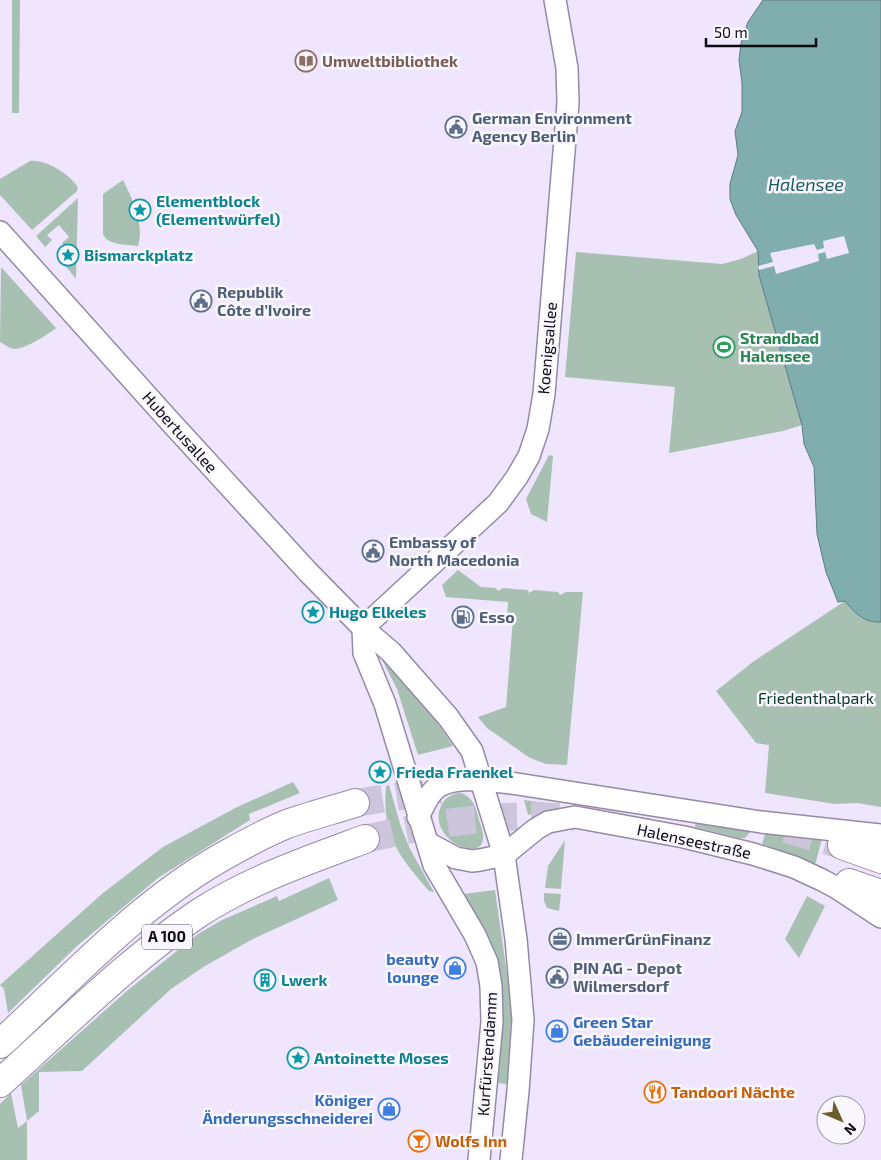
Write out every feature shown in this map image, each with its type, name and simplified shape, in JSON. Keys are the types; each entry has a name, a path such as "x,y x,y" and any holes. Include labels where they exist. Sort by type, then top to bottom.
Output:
{"highway":[{"name":"A 100","path":"0,1044 131,921 181,883 228,853 286,825 355,803"},
{"name":"A 100","path":"0,1084 114,978 153,946 200,913 244,888 295,864 365,839"},
{"path":"842,845 881,859"},
{"path":"849,883 881,894"}],"main road":[{"name":"Koenigsallee","path":"363,628 498,503 518,476 529,456 538,428 544,394 568,103 567,68 555,0"},
{"name":"Hubertusallee","path":"0,232 308,572 363,628 392,652 448,718 472,751 482,780"},
{"path":"363,628 364,653 385,704 418,817 428,842 464,860 480,860 504,855 482,780 445,783 435,789 418,817"},
{"name":"Halenseestraße","path":"482,780 761,822 881,835"},
{"name":"Halenseestraße","path":"504,855 536,829 548,822 575,817 684,837 762,856 794,867 837,888 881,917"},
{"name":"Kurfürstendamm","path":"428,842 434,865 480,946 486,962 491,986 492,1022 479,1160"},
{"name":"Kurfürstendamm","path":"504,855 516,939 523,1020 511,1160"}],"green space":[{"path":"12,0 20,0 19,113 12,113"},
{"path":"30,161 43,162 57,168 70,178 78,188 77,191 32,230 0,195 0,179"},
{"path":"123,180 134,203 139,221 140,238 138,246 113,243 105,238 103,234 103,194"},
{"path":"78,198 76,279 64,264 71,257 67,253 69,250 62,243 69,237 59,225 47,235 52,240 45,247 36,236"},
{"name":"Strandbad Halensee","path":"758,251 802,425 783,431 669,453 675,387 565,377 576,252 722,264 741,259"},
{"path":"1,267 56,328 25,347 15,349 0,342"},
{"path":"549,455 553,456 547,522 531,514 526,499"},
{"path":"458,570 481,587 496,588 498,591 503,588 528,590 529,593 534,590 558,592 560,595 566,592 583,592 567,765 546,764 530,758 487,728 478,717 506,707 513,618 507,617 508,602 446,597 442,585"},
{"name":"Friedenthalpark","path":"845,601 856,613 865,619 881,622 881,807 857,803 835,804 765,793 769,745 756,743 716,691 754,661"},
{"path":"377,650 432,715 453,746 418,755 397,689"},
{"path":"293,782 300,793 249,814 250,820 158,878 77,946 8,1013 4,989 0,985 103,893 163,847 237,807"},
{"path":"389,785 401,827 410,849 434,892 429,891 418,878 394,844 385,803 386,786"},
{"path":"461,793 474,804 483,832 480,846 473,849 464,848 455,843 441,827 439,816 442,804 450,796"},
{"path":"524,800 553,804 553,807 528,815"},
{"path":"696,821 749,829 751,831 745,838 739,838 695,827"},
{"path":"766,831 822,839 815,865 762,844"},
{"path":"565,840 561,889 545,888 548,866"},
{"path":"329,878 338,900 251,940 205,966 171,989 82,1071 39,1072 39,1111 27,1121 21,1085 128,990 198,934 222,920 277,896 279,901"},
{"path":"495,890 511,1002 507,1084 496,1083 492,948 464,894"},
{"path":"544,893 561,894 559,911 547,908 544,901"},
{"path":"807,896 825,906 799,958 785,939"},
{"path":"11,1093 18,1128 27,1121 27,1160 0,1160 0,1104"}],"water":[{"name":"Halensee","path":"763,0 881,0 881,622 865,619 856,613 845,601 838,602 826,572 817,534 814,467 804,444 802,425 759,275 758,251 736,215 730,199 730,184 738,155 735,131 742,112 742,83 739,60 741,43 748,22"}],"pier":[{"path":"844,236 849,253 827,259 825,252 818,254 819,261 776,274 774,266 759,270 758,266 773,262 770,253 814,244 817,250 824,248 823,241"}],"tunnel":[{"path":"355,803 440,790"},
{"path":"365,839 469,820 522,816 574,818"},
{"path":"786,829 842,845"}],"place":[{"name":"Umweltbibliothek","path":"306,61"},
{"name":"German Environment Agency Berlin","path":"456,127"},
{"name":"Elementblock (Elementwürfel)","path":"140,210"},
{"name":"Bismarckplatz","path":"68,255"},
{"name":"Republik Côte d’Ivoire","path":"201,301"},
{"name":"Strandbad Halensee","path":"724,347"},
{"name":"Embassy of North Macedonia","path":"373,551"},
{"name":"Hugo Elkeles","path":"313,612"},
{"name":"Esso","path":"463,617"},
{"name":"Frieda Fraenkel","path":"380,772"},
{"name":"ImmerGrünFinanz","path":"560,939"},
{"name":"beauty lounge","path":"455,968"},
{"name":"PIN AG - Depot Wilmersdorf","path":"557,977"},
{"name":"Lwerk","path":"265,980"},
{"name":"Green Star Gebäudereinigung","path":"557,1031"},
{"name":"Antoinette Moses","path":"298,1058"},
{"name":"Tandoori Nächte","path":"655,1092"},
{"name":"Königer Änderungsschneiderei","path":"389,1109"},
{"name":"Wolfs Inn","path":"419,1141"}]}
